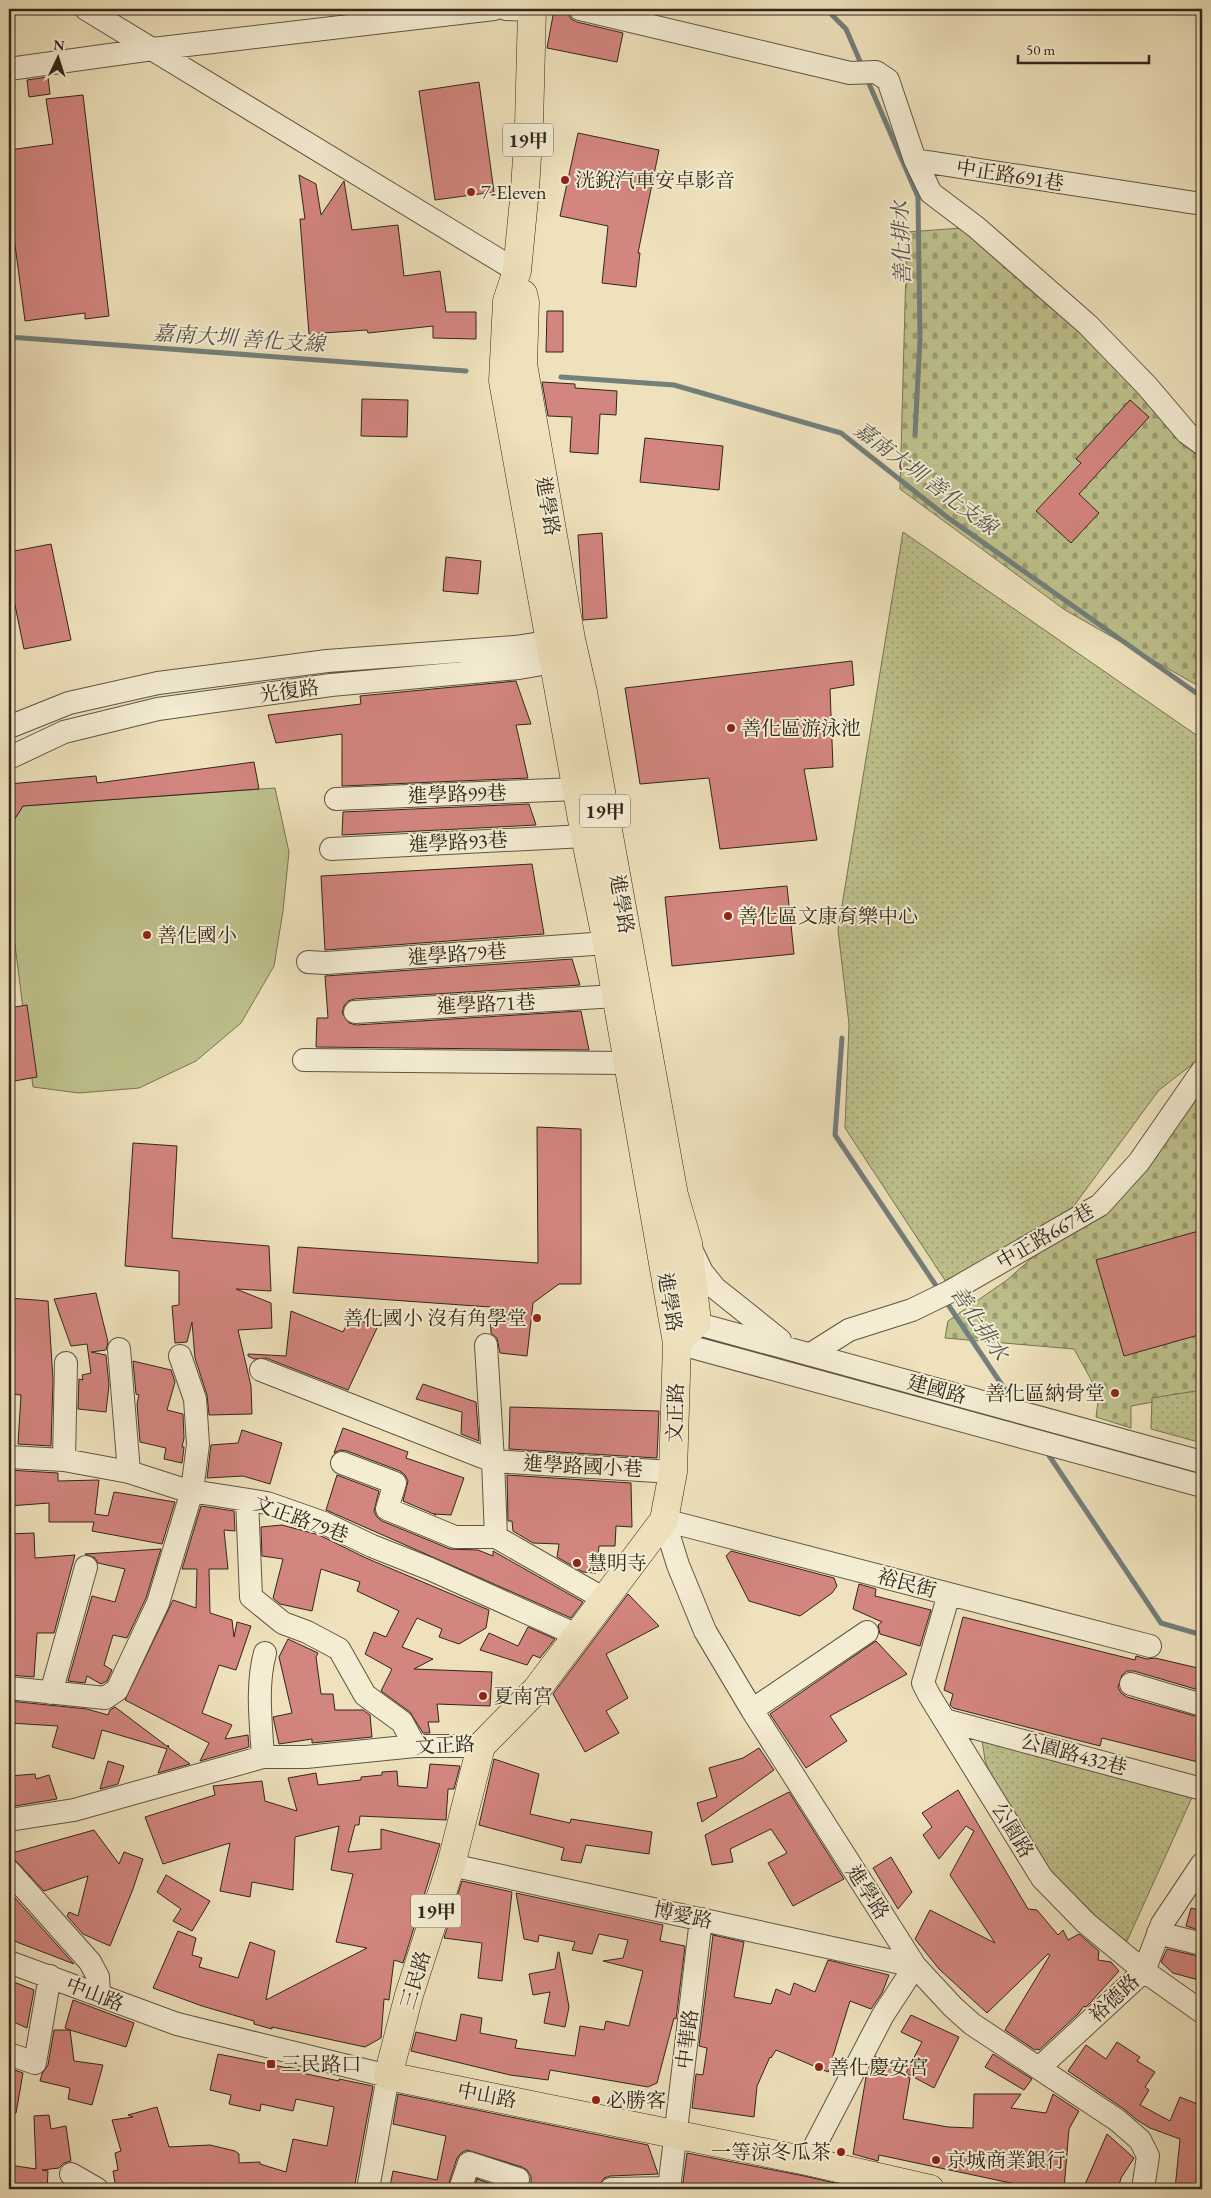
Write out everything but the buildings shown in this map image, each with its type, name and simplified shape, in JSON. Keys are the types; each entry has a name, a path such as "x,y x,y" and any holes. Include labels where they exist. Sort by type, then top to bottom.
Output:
{"main road":[{"name":"19甲","path":"517,271 530,125 523,9"},
{"name":"進學路","path":"517,271 525,302 523,364 563,650 577,789 628,1063 682,1327"},
{"name":"進學路","path":"563,650 674,1195 688,1243 682,1327"},
{"name":"文正路","path":"481,1746 537,1689 579,1636 664,1520 673,1472 682,1327"},
{"name":"三民路","path":"388,2076 409,1995 451,1865 481,1746"},
{"name":"中山路","path":"388,2076 807,2160 930,2189"}],"street":[{"path":"86,9 517,271"},
{"path":"9,69 153,49 494,9"},
{"path":"580,9 850,73 876,72 888,80 915,160 931,193 976,227 1088,325 1147,386 1187,433 1202,444"},
{"name":"中正路691巷","path":"915,160 1202,204"},
{"name":"光復路","path":"9,727 69,702 158,683 327,661 515,647 563,650"},
{"name":"光復路","path":"9,758 64,732 158,709 563,650"},
{"name":"進學路99巷","path":"336,799 577,789"},
{"name":"進學路93巷","path":"331,849 585,836"},
{"name":"進學路79巷","path":"308,962 326,963 607,943"},
{"name":"進學路71巷","path":"355,1012 616,996"},
{"path":"304,1060 628,1063"},
{"name":"中正路667巷","path":"801,1351 849,1330 912,1310 939,1297 1100,1205 1139,1162 1202,1071"},
{"path":"688,1243 702,1272 715,1288 744,1313 801,1351"},
{"name":"建國路","path":"682,1327 801,1351 1202,1462"},
{"name":"建國路","path":"682,1327 1030,1438 1202,1486"},
{"path":"486,1345 496,1538"},
{"path":"119,1349 129,1472"},
{"path":"9,1688 105,1698 117,1690 158,1603 192,1491 198,1444 196,1398 180,1356"},
{"path":"64,1460 66,1363"},
{"path":"261,1370 493,1461"},
{"name":"文正路79巷","path":"9,1456 64,1460 129,1472 192,1491 267,1503 324,1524 430,1569 579,1636"},
{"name":"進學路國小巷","path":"493,1461 673,1472"},
{"path":"342,1463 395,1483 387,1509 455,1537 496,1538 606,1600"},
{"path":"247,1500 251,1597 283,1623 307,1632 339,1650 365,1695 402,1722 415,1746"},
{"name":"裕民街","path":"664,1520 1150,1646"},
{"name":"進學路","path":"664,1520 678,1565 705,1631 752,1710 915,1966 953,2007 972,2024 1117,2120 1140,2140 1148,2156 1143,2189"},
{"path":"51,1692 86,1567"},
{"name":"公園路","path":"949,1594 923,1683 945,1720 1042,1878 1086,1923 1144,1970 1202,2012"},
{"path":"752,1710 867,1632"},
{"path":"262,1757 260,1714 261,1667 265,1653"},
{"path":"1131,1684 1202,1705"},
{"name":"公園路432巷","path":"945,1720 1202,1789"},
{"name":"文正路","path":"9,1820 74,1810 262,1757 306,1757 415,1746 481,1746"},
{"name":"博愛路","path":"451,1865 915,1966"},
{"name":"裕德路","path":"1039,2068 1144,1970 1162,1924 1201,1869"},
{"path":"9,1871 90,1962 98,1978 99,1994"},
{"name":"中華路","path":"669,2189 701,1919"},
{"path":"1158,1932 1202,1944"},
{"name":"中山路","path":"9,1962 99,1994 142,2012 210,2033 388,2076"},
{"path":"807,2160 883,2015 915,1966"},
{"name":"中山路","path":"9,2054 35,2062 50,1976"},
{"name":"三民路","path":"368,2189 388,2076"},
{"path":"460,2189 469,2163 518,2179"},
{"path":"72,2174 97,2189"},
{"path":"611,2189 669,2189"}],"green space":[{"path":"976,227 1202,444 1202,688 1065,610 900,489 907,232"},
{"path":"903,532 1202,739 1202,1057 1159,1090 1073,1207 952,1291 845,1128 849,1024 838,930"},
{"path":"275,788 289,852 283,911 274,966 241,1023 196,1061 139,1088 79,1093 33,1087 9,898 9,828 23,806"},
{"path":"1202,1084 1202,1393 1131,1406 1131,1428 1096,1417 1099,1394 1074,1349 945,1338 948,1321 1007,1280 1099,1199"},
{"path":"1202,1390 1202,1443 1151,1429 1152,1398"},
{"path":"982,1740 1199,1782 1127,1941 1097,1923 1060,1887 993,1783 985,1760"}],"waterway":[{"name":"善化排水","path":"833,9 832,15 846,29 862,66"},
{"name":"善化排水","path":"867,79 918,197 920,339 915,435"},
{"name":"嘉南大圳 善化支線","path":"9,337 466,371"},
{"name":"嘉南大圳 善化支線","path":"561,377 674,385 841,433 947,517 1202,697"},
{"name":"善化排水","path":"842,1038 835,1135 939,1290"},
{"name":"善化排水","path":"945,1300 1014,1403"},
{"name":"善化排水","path":"1046,1451 1161,1623 1202,1635"}],"place":[{"name":"洸銳汽車安卓影音","path":"565,180"},
{"name":"7-Eleven","path":"471,192"},
{"name":"善化區游泳池","path":"731,728"},
{"name":"善化區文康育樂中心","path":"728,916"},
{"name":"善化國小","path":"147,935"},
{"name":"善化國小 沒有角學堂","path":"537,1318"},
{"name":"善化區納骨堂","path":"1115,1393"},
{"name":"慧明寺","path":"577,1563"},
{"name":"夏南宮","path":"483,1696"},
{"name":"三民路口","path":"271,2064"},
{"name":"善化慶安宮","path":"819,2067"},
{"name":"必勝客","path":"596,2100"},
{"name":"一等涼冬瓜茶","path":"841,2152"},
{"name":"京城商業銀行","path":"936,2160"}]}
